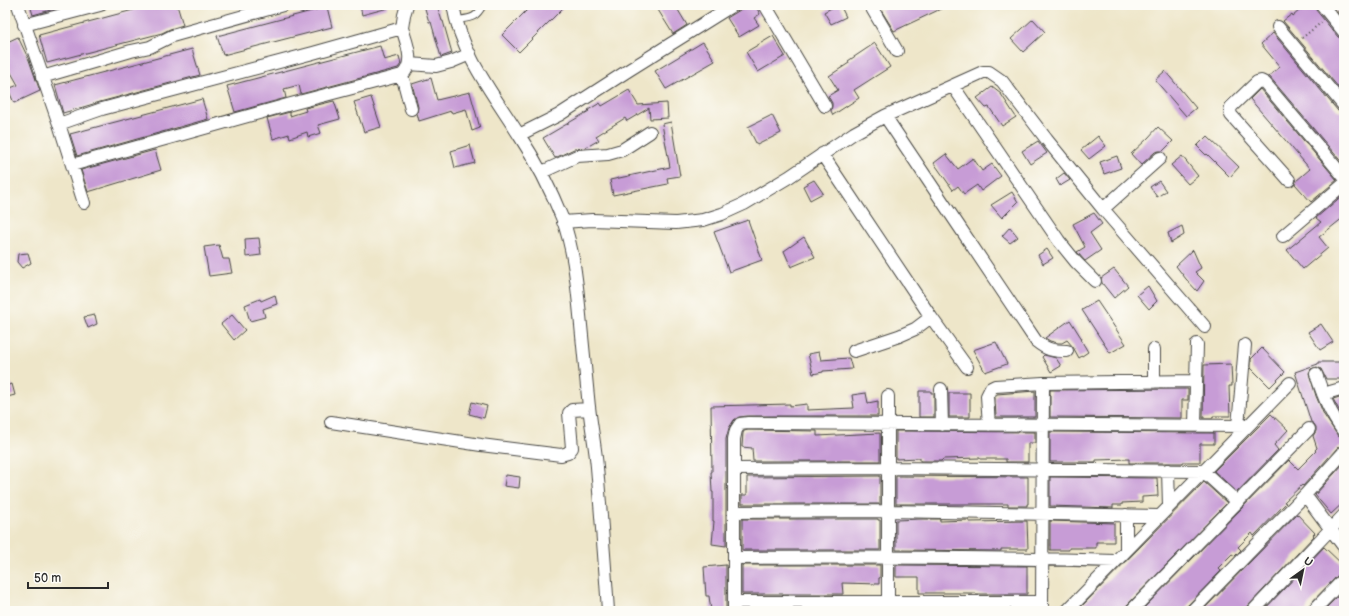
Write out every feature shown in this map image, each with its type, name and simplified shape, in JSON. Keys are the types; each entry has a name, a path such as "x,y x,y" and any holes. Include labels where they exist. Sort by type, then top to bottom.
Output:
{"street":[{"path":"18,5 84,202"},
{"path":"24,25 100,5"},
{"path":"42,77 131,51 150,47 172,36 282,5"},
{"path":"72,165 291,104 402,75 406,72 410,58 402,28 407,5"},
{"path":"453,5 460,20 460,33 480,75 525,132 548,169 552,193 573,255 577,279 589,410 597,466 608,611"},
{"path":"525,132 559,116 733,5"},
{"path":"765,5 825,106"},
{"path":"870,5 897,51"},
{"path":"1322,5 1344,32"},
{"path":"1278,27 1344,106"},
{"path":"59,124 102,110 402,28"},
{"path":"409,64 436,66 451,62 470,54"},
{"path":"563,222 592,220 676,223 703,220 722,214 744,204 789,177 854,133 885,116 983,72 989,72 1002,81 1047,140 1103,209 1205,327"},
{"path":"402,75 411,109"},
{"path":"1289,180 1230,111 1231,107 1257,82 1261,81 1265,83 1344,177"},
{"path":"953,86 1059,241 1076,262 1095,281"},
{"path":"885,116 1036,341 1053,351 1067,351"},
{"path":"548,169 577,156 622,150 650,132"},
{"path":"822,154 931,317 967,367"},
{"path":"1103,209 1160,158"},
{"path":"1283,236 1344,184"},
{"path":"854,351 915,329 931,317"},
{"path":"1195,426 1197,344"},
{"path":"1243,426 1245,345"},
{"path":"1154,349 1154,382"},
{"path":"1316,374 1333,418 1344,432"},
{"path":"989,425 987,396 991,388 995,386 1043,383 1196,381"},
{"path":"1043,383 1042,425 1042,606 734,607 734,439 736,430 740,424 748,423 889,425 1042,425 1243,426"},
{"path":"1067,611 1204,471 1243,426 1290,383"},
{"path":"1323,394 1344,388"},
{"path":"941,390 942,425"},
{"path":"888,396 888,607"},
{"path":"332,422 481,445 561,455 568,454 572,448 569,413 572,410 589,410"},
{"path":"1131,611 1309,429"},
{"path":"1192,611 1344,452"},
{"path":"734,469 889,468 1204,471 1237,502"},
{"path":"1168,470 1169,506"},
{"path":"1305,494 1344,547"},
{"path":"734,512 889,511 1159,516"},
{"path":"1253,611 1344,515"},
{"path":"1126,516 1126,550"},
{"path":"734,558 888,557 1115,561"},
{"path":"1313,611 1344,579"}],"lane":[{"path":"460,20 472,18 478,14 483,5"}],"path":[{"path":"1293,45 1343,5"}],"building":[{"path":"30,5 61,5 61,7 33,15"},
{"path":"152,5 177,5 183,25 162,33 47,63 39,35"},
{"path":"360,5 388,5 388,8 362,15"},
{"path":"424,5 437,5 452,53 441,57 431,22 429,22"},
{"path":"532,5 566,5 519,52 502,35"},
{"path":"655,5 675,5 687,25 673,34"},
{"path":"748,5 755,5 760,14 754,18 759,25 739,37 727,18"},
{"path":"837,5 840,5 846,17 831,24 824,12"},
{"path":"891,5 949,5 894,31 881,10"},
{"path":"1306,5 1315,5 1316,10 1338,37 1344,39 1344,94 1283,21 1292,14 1293,16"},
{"path":"1332,5 1344,5 1344,20"},
{"path":"327,7 332,27 223,55 217,36"},
{"path":"1033,19 1045,32 1023,52 1011,39"},
{"path":"1273,33 1338,111 1344,113 1344,165 1269,76 1280,67 1261,44"},
{"path":"773,36 785,56 758,72 746,52"},
{"path":"18,37 29,60 40,91 14,103 8,89 18,85 5,62 5,43"},
{"path":"703,42 715,61 666,89 655,71"},
{"path":"875,43 890,67 854,90 859,98 833,115 831,111 832,103 828,96 838,90 829,76"},
{"path":"380,46 384,60 399,56 401,64 398,68 301,94 299,85 284,89 286,98 235,112 227,86"},
{"path":"192,49 200,75 63,113 55,85"},
{"path":"1165,71 1196,108 1186,116 1155,80"},
{"path":"431,78 437,100 470,92 480,128 472,131 466,109 452,113 451,111 419,121 417,113 418,107 412,84"},
{"path":"992,87 1001,94 1016,117 1002,126 989,107 986,108 977,98"},
{"path":"1260,89 1337,180 1311,202 1295,184 1296,181 1310,169 1250,99"},
{"path":"629,90 638,105 667,103 668,118 650,119 649,108 627,121 625,118 596,136 599,140 585,148 574,149 555,158 543,138 600,103 602,106"},
{"path":"371,97 381,127 364,132 354,102"},
{"path":"202,99 208,119 77,156 70,134"},
{"path":"334,101 340,119 318,125 321,133 308,137 307,132 290,138 289,134 273,139 267,118 290,112 290,116 306,111 305,108"},
{"path":"772,115 781,133 757,145 748,127"},
{"path":"671,122 680,176 667,178 668,184 613,195 610,180 670,167 662,124"},
{"path":"1158,127 1173,141 1163,151 1155,152 1141,165 1131,154"},
{"path":"1098,136 1106,146 1089,159 1081,150"},
{"path":"1207,136 1239,167 1230,177 1197,146"},
{"path":"1038,141 1047,153 1030,164 1022,151"},
{"path":"470,145 475,163 455,168 451,151"},
{"path":"155,150 161,170 88,192 81,170"},
{"path":"946,154 958,169 973,158 982,171 992,164 1001,176 981,191 977,185 964,194 958,186 953,190 934,163"},
{"path":"1117,156 1121,168 1104,174 1100,162"},
{"path":"1182,156 1198,176 1188,184 1171,165"},
{"path":"1064,173 1070,180 1060,186 1056,179"},
{"path":"814,180 823,193 810,200 803,186"},
{"path":"1159,181 1166,191 1157,197 1150,187"},
{"path":"1012,192 1018,202 1002,218 991,205"},
{"path":"1344,194 1344,217 1319,237 1328,248 1303,269 1287,250 1321,222 1316,218"},
{"path":"1094,213 1102,224 1090,233 1101,250 1085,261 1077,252 1085,247 1073,224"},
{"path":"748,220 762,260 729,272 714,232"},
{"path":"1182,226 1184,235 1171,243 1168,233"},
{"path":"1010,227 1018,237 1010,243 1002,236"},
{"path":"804,237 815,257 791,267 784,251"},
{"path":"259,238 261,255 246,257 245,239"},
{"path":"219,245 223,259 229,259 232,273 209,276 204,247"},
{"path":"1047,249 1053,258 1043,264 1038,255"},
{"path":"1193,250 1201,268 1195,272 1204,281 1197,291 1176,266"},
{"path":"28,253 31,263 22,268 17,262 18,254"},
{"path":"1114,269 1128,286 1114,298 1102,283 1101,278"},
{"path":"1148,286 1157,301 1149,309 1137,295"},
{"path":"275,295 277,304 263,309 265,317 250,321 245,305 260,299 261,301"},
{"path":"1097,301 1126,344 1110,353 1082,310"},
{"path":"95,315 97,324 88,328 84,317"},
{"path":"232,315 245,330 234,340 221,324"},
{"path":"1070,320 1088,352 1079,358 1067,340 1062,343 1058,343 1045,338"},
{"path":"1321,324 1333,342 1320,350 1308,332"},
{"path":"996,342 1007,364 985,372 973,350"},
{"path":"1262,348 1285,372 1270,387 1251,368 1251,359"},
{"path":"819,352 821,360 849,358 852,369 823,371 813,374 808,354"},
{"path":"1044,355 1056,358 1061,366 1051,372 1042,357"},
{"path":"1318,362 1344,362 1344,379 1326,379 1321,369 1317,367 1311,369 1309,373 1324,415 1338,436 1344,439 1344,445 1338,447 1303,486 1302,485 1284,502 1286,503 1254,536 1252,533 1238,547 1241,550 1235,556 1232,554 1218,568 1221,571 1187,606 1185,611 1141,611 1289,460 1298,469 1316,451 1315,450 1317,448 1313,436 1316,431 1316,427 1311,422 1295,372 1318,364"},
{"path":"1231,364 1232,386 1229,386 1230,416 1213,416 1213,418 1203,418 1204,365"},
{"path":"12,384 15,395 7,397 5,386"},
{"path":"1188,389 1188,400 1182,400 1182,418 1050,417 1050,390"},
{"path":"919,391 931,391 931,393 934,393 934,417 919,417"},
{"path":"1035,391 1035,417 996,417 995,398 997,394"},
{"path":"866,393 868,403 878,401 878,416 748,416 739,417 734,420 729,428 726,439 726,546 712,544 714,521 711,472 711,406 790,404 790,406 807,404 807,410 854,408 852,395"},
{"path":"949,393 970,393 970,417 949,417"},
{"path":"1343,396 1344,399 1344,419 1333,399"},
{"path":"472,402 487,406 484,418 469,414"},
{"path":"1271,414 1288,430 1274,445 1278,450 1237,492 1214,471"},
{"path":"744,431 817,431 817,436 880,433 880,461 753,461 752,448 742,447 743,433"},
{"path":"896,431 1035,432 1035,443 1028,443 1028,462 1006,462 1006,459 980,458 943,459 941,461 920,461 920,458 896,459"},
{"path":"1050,432 1214,433 1214,444 1200,444 1200,462 1129,463 1129,459 1096,460 1096,462 1050,462"},
{"path":"1344,463 1344,502 1331,514 1315,495"},
{"path":"506,475 520,477 519,488 504,486"},
{"path":"880,476 880,504 742,504 742,495 747,495 747,477"},
{"path":"896,476 1028,477 1028,504 1027,506 1008,506 1008,504 896,504"},
{"path":"1050,477 1157,478 1158,496 1142,497 1142,502 1122,503 1122,505 1113,505 1113,508 1050,506"},
{"path":"1204,482 1227,503 1126,606 1124,611 1077,611"},
{"path":"1297,514 1315,533 1313,535 1314,536 1248,606 1246,611 1202,611"},
{"path":"742,519 878,519 880,520 880,550 742,550"},
{"path":"940,519 940,521 969,520 969,522 1027,521 1028,549 1001,549 1001,551 896,550 896,520"},
{"path":"1050,521 1114,523 1114,542 1096,542 1096,548 1050,550"},
{"path":"1324,547 1344,566 1344,572 1339,574 1308,606 1306,611 1263,611"},
{"path":"726,565 726,611 711,611 709,596 706,596 704,567"},
{"path":"742,565 880,565 880,578 879,584 842,583 843,594 742,594"},
{"path":"896,565 1027,566 1027,594 919,593 919,577 896,577"},
{"path":"1344,590 1344,604 1337,611 1323,611"},
{"path":"1027,610 1027,611 976,611"}]}
